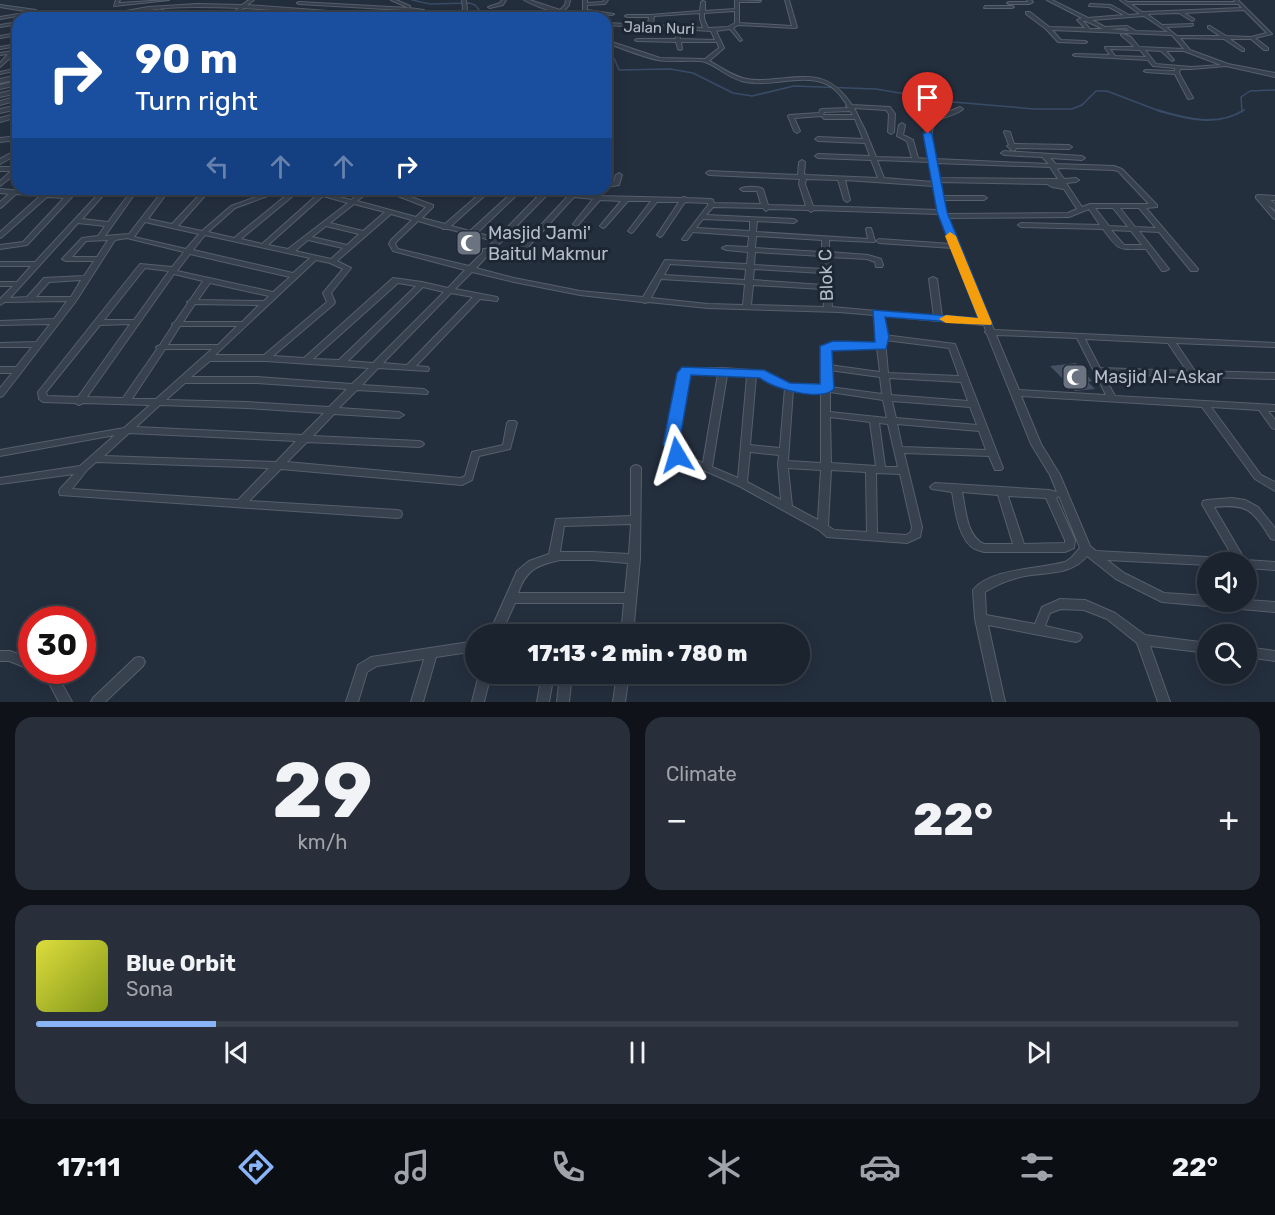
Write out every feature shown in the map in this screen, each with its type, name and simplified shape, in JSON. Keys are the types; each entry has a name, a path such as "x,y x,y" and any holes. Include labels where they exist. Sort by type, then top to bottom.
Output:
{"street":[{"path":"117,3 167,0"},
{"path":"230,12 247,0"},
{"path":"236,7 252,0"},
{"path":"393,0 420,9"},
{"path":"490,7 502,4 504,0"},
{"path":"526,0 535,1 560,12 567,6 568,0"},
{"path":"598,12 585,10 585,2 605,3 606,0"},
{"path":"737,24 737,0 759,1"},
{"path":"740,40 731,28 737,24 767,29 796,26 787,0"},
{"path":"980,0 986,8 1029,3 1031,2 1029,0"},
{"path":"1049,0 1104,28 1130,38 1155,64"},
{"path":"286,9 302,1 420,9"},
{"path":"1124,2 1238,1 1273,35"},
{"path":"703,2 702,19 719,40 722,48 706,61"},
{"path":"1124,2 1175,35 1187,50"},
{"path":"1090,5 1110,6 1127,15"},
{"path":"0,6 36,12"},
{"path":"146,12 193,6 328,12"},
{"path":"16,12 25,9"},
{"path":"159,12 164,9"},
{"path":"1090,31 1079,20 1179,11 1246,9"},
{"path":"625,27 625,18 635,16 738,10"},
{"path":"1179,11 1200,37"},
{"path":"1192,11 1204,18"},
{"path":"680,12 686,29"},
{"path":"1028,13 1048,28 1060,41 1085,42"},
{"path":"634,27 635,16"},
{"path":"651,16 652,35"},
{"name":"Jalan Nuri","path":"612,25 710,30 731,28"},
{"path":"1162,26 1191,25"},
{"path":"1104,28 1125,27 1136,33"},
{"path":"1210,27 1240,49 1250,47"},
{"path":"676,28 680,49"},
{"path":"1048,28 1225,38 1273,35"},
{"path":"636,49 640,46 637,37 719,40"},
{"path":"1251,38 1266,48"},
{"path":"612,43 636,49 659,59 706,61 745,81 815,80 836,88 856,117 882,180"},
{"path":"1112,60 1107,48 1187,50 1227,65 1275,75"},
{"path":"1163,50 1172,60"},
{"path":"0,66 12,55"},
{"path":"1075,55 1112,60 1150,59"},
{"path":"1133,63 1155,64 1177,70 1190,98"},
{"path":"1146,71 1227,65"},
{"path":"797,130 791,116 821,115 822,111 828,109 888,108 892,114 891,132"},
{"path":"960,109 940,116 929,128 935,182 943,214 1035,444 1055,475 1061,495 1090,552 1120,576 1162,597 1275,607"},
{"path":"824,117 856,117"},
{"path":"902,125 900,136 910,140 916,160"},
{"path":"1007,132 1010,146 1028,165"},
{"path":"818,139 867,141"},
{"path":"1010,146 1069,147"},
{"path":"1004,153 1082,158"},
{"path":"715,205 766,209 943,214 1069,215 1090,206 1155,206 1118,169 818,156"},
{"path":"1046,156 1081,210"},
{"path":"802,162 802,184 811,210"},
{"path":"709,173 935,182 1063,184 1076,180"},
{"path":"612,184 617,184 619,175"},
{"path":"841,178 847,200"},
{"path":"743,189 760,189 766,209"},
{"path":"0,206 12,195"},
{"path":"1,234 38,195"},
{"path":"0,248 25,244 69,197 58,195"},
{"path":"3,301 100,195"},
{"path":"100,238 131,195"},
{"path":"99,259 69,260 66,257 84,239 130,236 162,195"},
{"path":"174,226 202,195"},
{"path":"79,402 135,322 203,233 233,207 267,195"},
{"path":"236,240 291,195"},
{"path":"263,246 321,195 497,240"},
{"path":"289,252 362,195"},
{"path":"403,195 429,203 429,209 394,240 392,248 469,269 579,293 645,301 938,318 988,327 1080,337 1275,345"},
{"path":"471,234 513,195"},
{"path":"242,502 543,195"},
{"path":"515,257 572,195 598,198 711,201 685,239"},
{"path":"445,228 481,196"},
{"path":"576,224 598,198"},
{"path":"603,226 627,198"},
{"path":"939,198 984,198"},
{"path":"1275,198 1257,198 1275,217"},
{"path":"1265,198 1275,207"},
{"path":"631,231 656,199"},
{"path":"660,235 684,199"},
{"path":"1090,206 1122,247 1148,247"},
{"path":"1116,207 1165,269"},
{"path":"1142,207 1194,269"},
{"path":"332,261 388,213"},
{"path":"702,217 794,221"},
{"path":"747,307 754,219"},
{"path":"143,220 315,257 345,266 347,270 327,293 332,300 266,358"},
{"path":"76,221 110,224"},
{"path":"324,224 364,233"},
{"path":"1021,225 1161,230"},
{"path":"691,230 872,241 869,229"},
{"path":"130,236 131,239 295,276"},
{"path":"0,394 73,299 113,238"},
{"path":"307,238 348,246"},
{"name":"Blok C","path":"825,239 828,310"},
{"path":"879,241 954,246"},
{"path":"726,248 874,258 879,265"},
{"path":"486,251 528,260"},
{"path":"315,257 158,404 84,468 63,492 397,514"},
{"path":"645,301 669,262 826,271"},
{"path":"0,264 38,264"},
{"path":"275,295 207,281 174,270 143,266 42,392 43,399 79,402 247,405 399,415"},
{"path":"660,277 827,287"},
{"path":"28,300 47,280 86,278"},
{"path":"933,279 938,318"},
{"path":"306,361 393,282 401,280 494,299"},
{"path":"125,402 160,347 207,281"},
{"path":"0,284 19,284"},
{"path":"341,363 422,284"},
{"path":"408,368 478,296"},
{"path":"3,301 73,299"},
{"path":"191,302 267,303"},
{"path":"878,313 885,375 888,398 892,422 917,527 915,534 907,539 831,534 823,527 742,484 677,455 671,444 684,373 687,370 768,375 774,382 789,387 827,389 888,398 973,404"},
{"path":"0,323 55,321"},
{"path":"97,323 135,322"},
{"path":"176,324 244,324"},
{"path":"1080,337 1112,399"},
{"path":"823,527 827,389 825,348 828,346 882,342 950,344 998,468"},
{"path":"1171,342 1193,374"},
{"path":"0,345 38,344"},
{"path":"160,347 219,347"},
{"path":"208,358 266,358 425,369"},
{"path":"826,367 885,375 963,380"},
{"path":"0,370 19,370"},
{"path":"707,468 723,371"},
{"path":"1098,371 1275,376"},
{"path":"742,484 752,373"},
{"path":"182,380 257,380 424,392"},
{"path":"787,508 783,464 789,387"},
{"path":"1015,393 1275,408"},
{"path":"1205,405 1258,477 1275,487"},
{"path":"1261,407 1275,426"},
{"path":"826,414 892,422 982,428"},
{"path":"873,537 876,470 874,420"},
{"path":"95,459 279,465 462,482 469,478 475,454 507,447 512,423"},
{"path":"0,453 128,430 419,444"},
{"path":"746,448 784,452"},
{"path":"900,450 992,453"},
{"path":"783,464 904,471"},
{"path":"0,481 84,468"},
{"path":"628,624 635,559 636,468"},
{"path":"935,487 1061,495"},
{"path":"956,489 972,544 984,548 1062,550 1070,545 1049,494"},
{"path":"1002,491 1020,549"},
{"path":"1235,552 1207,504 1250,504 1258,510 1275,536"},
{"path":"554,556 560,522 636,520"},
{"path":"999,702 981,619 979,590 986,584 1032,571 1055,570 1074,563 1090,552 1197,560"},
{"path":"499,624 522,573 538,561 554,556 635,559"},
{"path":"1257,565 1275,566"},
{"path":"511,598 631,598"},
{"path":"1038,629 1046,610 1060,604 1072,603 1097,609 1142,640 1197,647"},
{"path":"981,619 1076,637"},
{"path":"1142,640 1164,702"},
{"path":"352,702 362,669 368,664 465,648"},
{"path":"417,702 432,652"},
{"path":"1257,654 1275,656"},
{"path":"0,656 18,659"},
{"path":"97,702 139,662"},
{"path":"56,684 66,702"},
{"path":"478,702 482,684"},
{"path":"543,702 546,684"},
{"path":"562,702 565,684"},
{"path":"619,702 622,684"}],"building":[{"name":"Masjid Al-Askar","path":"1076,363 1092,381 1088,382 1095,389 1075,391 1050,366"}],"waterway":[{"path":"412,0 430,4 469,3 475,5 481,12"},
{"path":"612,56 619,70 670,69 693,73 733,93 752,96 794,86 876,89 953,102 1034,109 1072,109 1082,105 1096,91 1107,91 1162,112"},
{"path":"1242,111 1241,97 1250,91 1275,90"},
{"path":"1157,110 1202,120 1224,118 1242,111"}],"slow traffic":[{"path":"946,319 986,323 950,236"}],"place":[{"name":"Masjid Jami' Baitul Makmur","path":"469,243"},
{"name":"Masjid Al-Askar","path":"1075,377"}],"route":[{"path":"677,455 671,444 684,373 687,370 764,374 780,385 827,389 825,348 833,345 881,346 883,337 878,313 986,323 942,212 935,184 928,134"}]}
